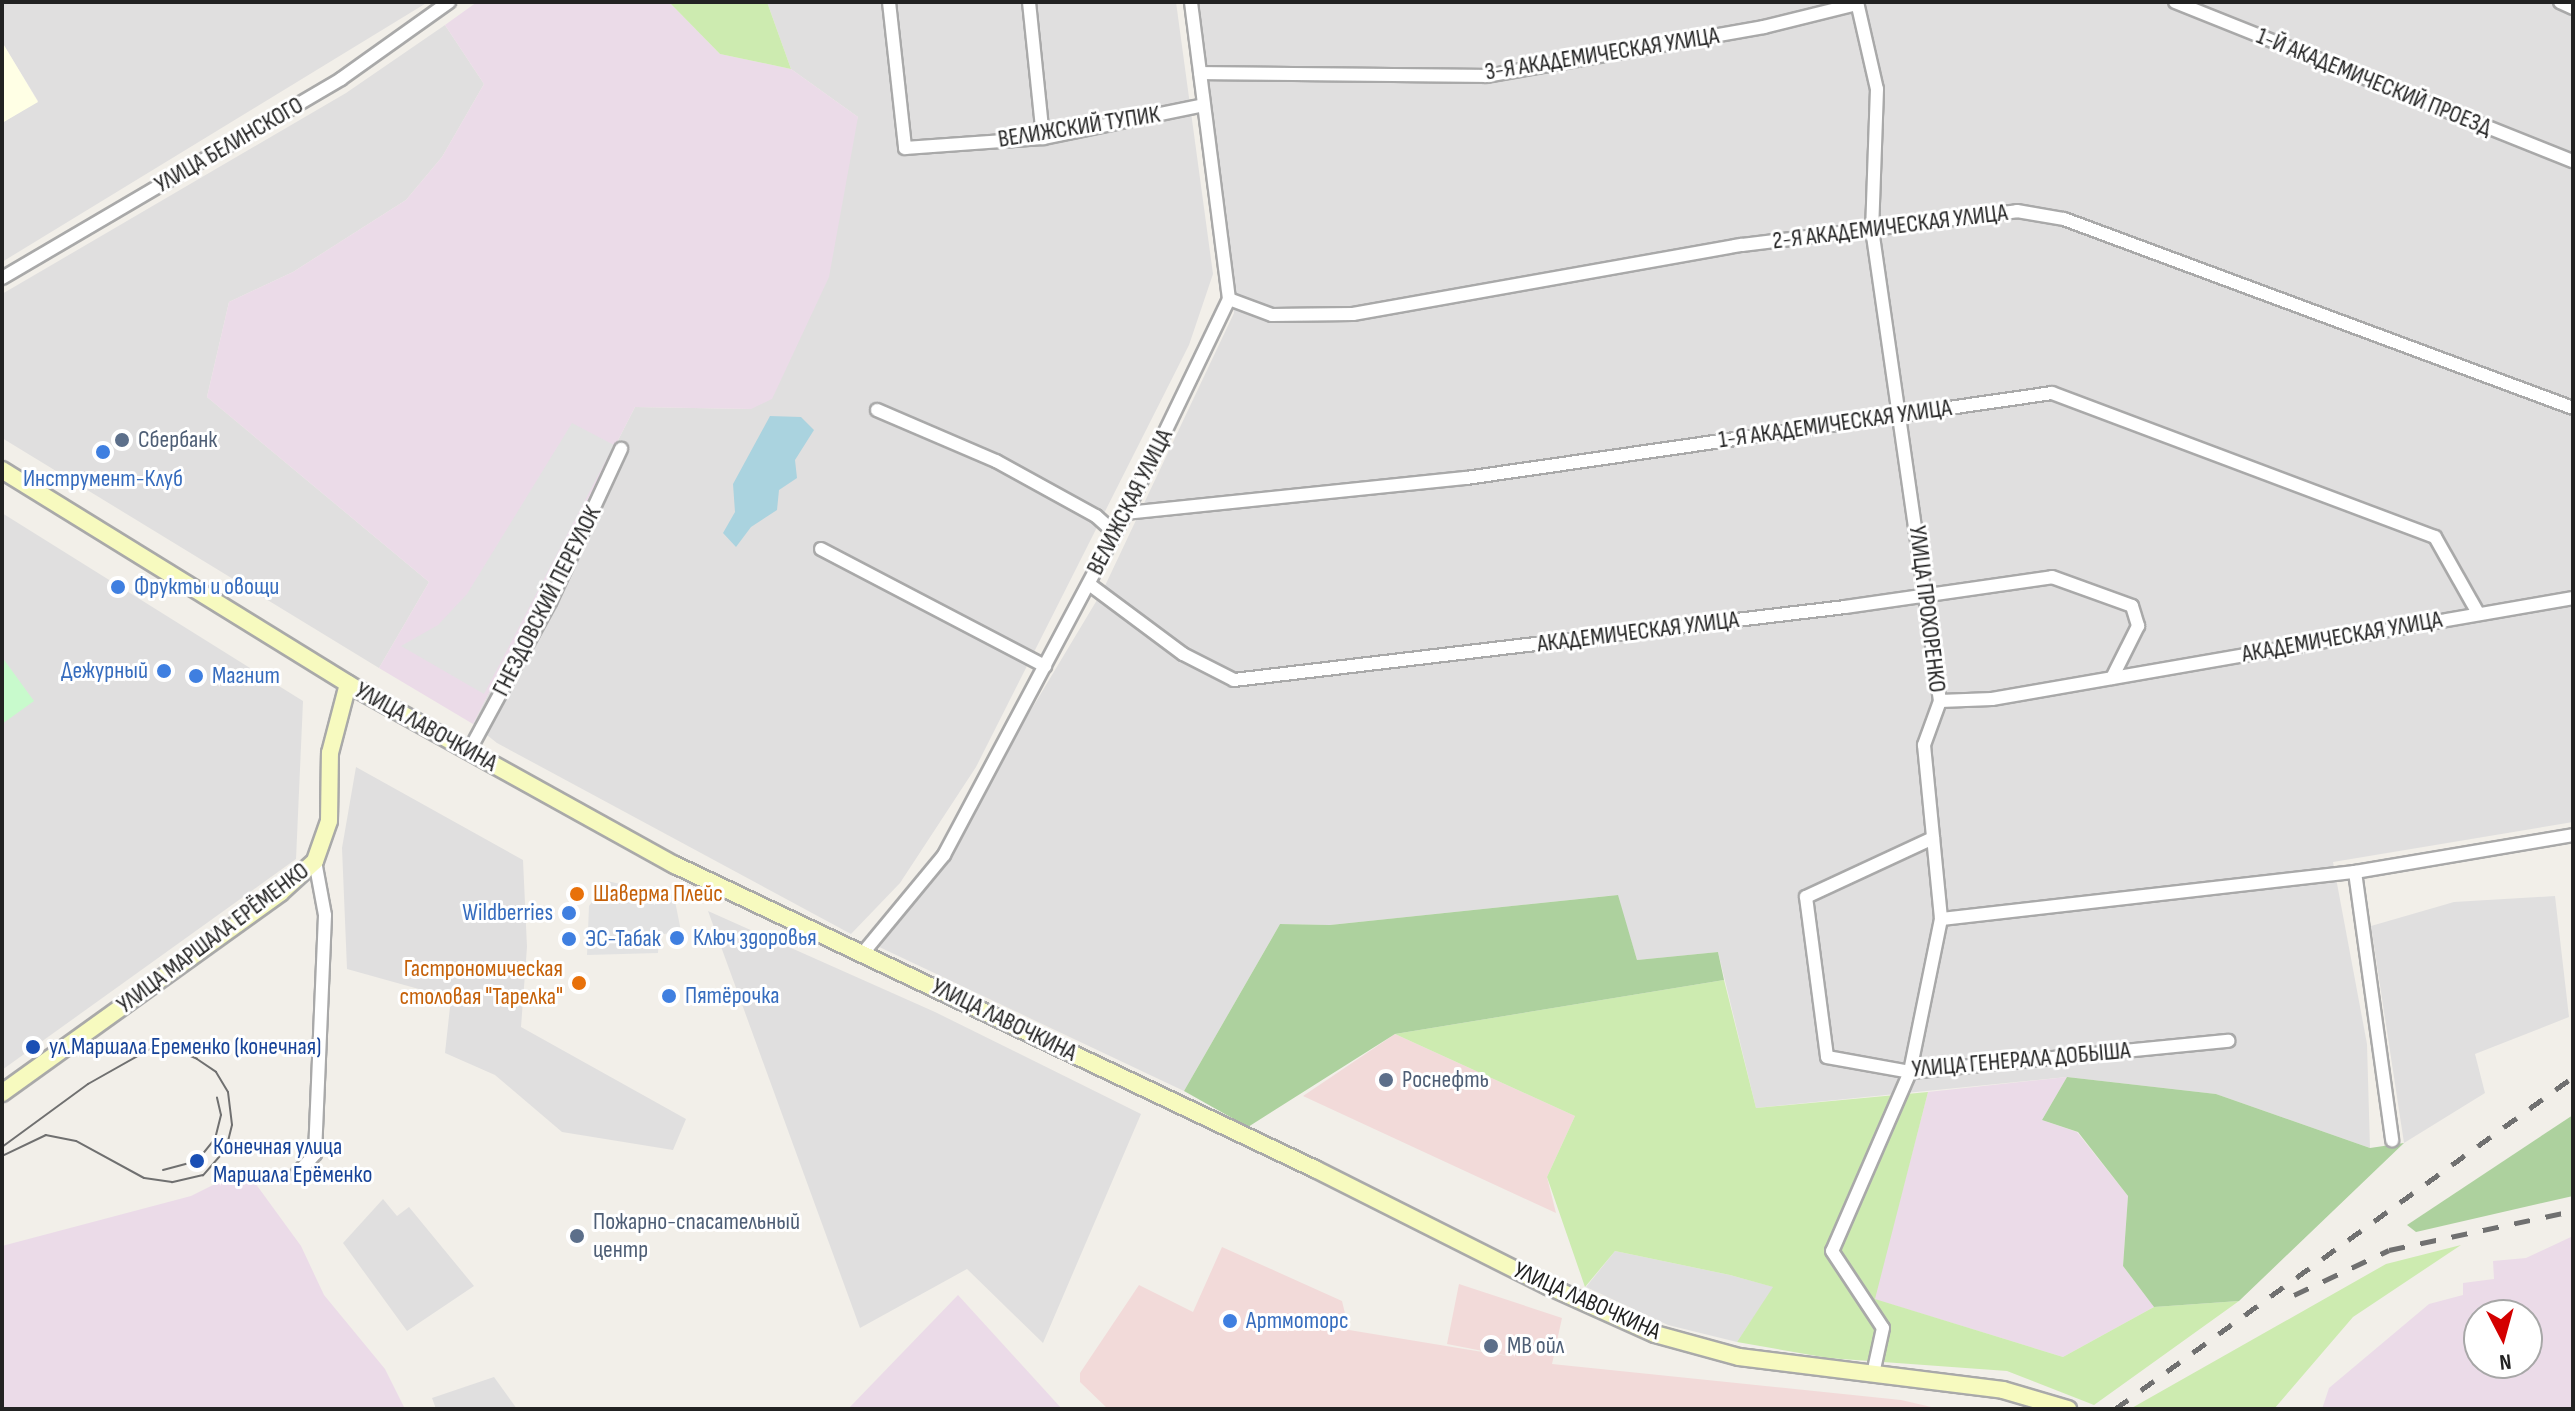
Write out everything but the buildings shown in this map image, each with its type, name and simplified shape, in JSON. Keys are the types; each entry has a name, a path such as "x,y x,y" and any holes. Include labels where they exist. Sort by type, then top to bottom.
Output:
{"main road":[{"name":"УЛИЦА ЛАВОЧКИНА","path":"2,470 348,684 675,865 1655,1334 1739,1357 2003,1390 2068,1409"},
{"name":"УЛИЦА МАРШАЛА ЕРЁМЕНКО","path":"2,1093 280,893 315,861 329,821 330,753 348,684"}],"street":[{"name":"УЛИЦА БЕЛИНСКОГО","path":"2,278 341,79 449,2"},
{"name":"ВЕЛИЖСКИЙ ТУПИК","path":"889,2 905,148 1043,138 1204,105"},
{"path":"1029,2 1043,138"},
{"path":"1191,2 1229,299"},
{"name":"1-Й АКАДЕМИЧЕСКИЙ ПРОЕЗД","path":"2175,2 2573,161"},
{"path":"2560,2 2573,8"},
{"name":"3-Я АКАДЕМИЧЕСКАЯ УЛИЦА","path":"1200,73 1486,76 1764,27 1857,3"},
{"name":"УЛИЦА ПРОХОРЕНКО","path":"1857,3 1877,89 1872,229 1940,701 1924,745 1941,919 1910,1072 1832,1251 1883,1328 1873,1374"},
{"name":"2-Я АКАДЕМИЧЕСКАЯ УЛИЦА","path":"1229,299 1272,315 1353,314 1742,245 2017,211 2064,219 2573,408"},
{"name":"ВЕЛИЖСКАЯ УЛИЦА","path":"863,953 944,855 1126,513 1229,299"},
{"name":"1-Я АКАДЕМИЧЕСКАЯ УЛИЦА","path":"1126,513 1466,478 2052,393 2435,537 2478,613"},
{"path":"877,410 996,461 1096,516 1115,533"},
{"name":"ГНЕЗДОВСКИЙ ПЕРЕУЛОК","path":"469,751 550,602 621,449"},
{"path":"821,549 1045,666"},
{"name":"АКАДЕМИЧЕСКАЯ УЛИЦА","path":"1089,584 1183,654 1234,680 1927,596 2052,577 2132,606 2138,626 2112,678"},
{"name":"АКАДЕМИЧЕСКАЯ УЛИЦА","path":"1940,701 1992,699 2573,598"},
{"path":"1941,919 2355,872 2573,835"},
{"name":"УЛИЦА ГЕНЕРАЛА ДОБЫША","path":"1933,838 1806,897 1827,1057 1910,1072 2228,1041"},
{"path":"297,1174 315,1154 325,915 315,861"},
{"path":"2355,872 2392,1140"}],"shaded area":[{"path":"2,2 428,2 2,262 2,123 38,101 2,42"},
{"path":"477,2 669,2 720,54 791,69 858,117 829,277 772,399 751,409 635,407 473,724 379,668 429,582 207,397 229,302 293,272 406,200 442,157 484,84 445,25"},
{"path":"767,2 1176,2 1213,274 1189,345 976,767 900,883 851,934 497,743 473,724 635,407 751,409 858,117 791,69"},
{"path":"1199,2 2573,2 2573,822 2333,862 2367,1044 2370,1148 2216,1094 2067,1077 1756,1108 1718,952 1637,960 1617,895 1330,925 1280,924 1184,1091 875,945 944,855 1103,590 1234,313"},
{"path":"445,25 484,84 442,157 406,200 293,272 229,302 207,397 429,582 379,668 2,438 2,294 346,93"},
{"path":"2,42 38,102 2,123"},
{"path":"572,423 614,445 484,694 401,646 438,625 467,594"},
{"path":"2,513 303,701 296,859 2,1070"},
{"path":"356,767 523,860 527,947 521,1027 686,1119 673,1150 562,1132 495,1075 445,1053 451,998 347,969 342,848"},
{"path":"607,881 674,896 681,931 659,935 658,953 587,955 589,906"},
{"path":"2555,896 2569,1017 2475,1054 2485,1093 2404,1143 2371,926 2454,902"},
{"path":"708,911 935,1012 1141,1114 1043,1343 967,1269 860,1328"},
{"path":"1395,1034 1575,1116 1547,1177 1556,1213 1303,1096"},
{"path":"2067,1077 2042,1120 2077,1132 2128,1196 2123,1266 2154,1307 2063,1357 1874,1299 1928,1092"},
{"path":"245,1169 301,1246 324,1295 385,1369 405,1409 2,1409 2,1246 191,1196"},
{"path":"383,1199 397,1216 409,1207 474,1286 407,1331 343,1243"},
{"path":"2573,1236 2573,1409 2322,1409 2329,1388 2429,1304 2463,1295 2463,1283 2494,1279 2493,1261 2526,1258"},
{"path":"1222,1247 1342,1301 1349,1330 1519,1358 1447,1344 1459,1284 1562,1318 1552,1364 1901,1400 1940,1409 1108,1409 1080,1382 1080,1373 1139,1285 1193,1312"},
{"path":"1615,1251 1774,1287 1737,1342 1668,1325 1586,1287"},
{"path":"958,1295 1062,1409 848,1409"},
{"path":"494,1377 517,1409 436,1409 432,1398"}],"green space":[{"path":"669,2 767,2 791,69 720,54"},
{"path":"2,657 34,701 2,724"},
{"path":"1618,895 1637,960 1718,952 1724,980 1395,1034 1248,1127 1184,1091 1280,924 1330,925"},
{"path":"1724,980 1756,1108 1928,1092 1875,1299 2063,1357 2154,1307 2239,1301 2094,1405 2007,1371 1828,1358 1737,1342 1773,1287 1730,1275 1615,1251 1585,1287 1547,1177 1575,1116 1395,1034"},
{"path":"2067,1077 2216,1094 2370,1148 2404,1143 2239,1301 2154,1307 2123,1266 2128,1196 2078,1132 2042,1120"},
{"path":"2573,1115 2573,1196 2416,1232 2407,1225"},
{"path":"2461,1245 2353,1317 2274,1409 2130,1409 2386,1264"}],"water":[{"path":"770,416 801,417 814,430 795,460 797,478 779,490 777,510 751,527 736,547 723,533 735,512 733,484"}],"tram line":[{"path":"2,1147 88,1084 152,1048 174,1049 197,1059 216,1072 228,1092 232,1125 226,1149 203,1175 172,1182 144,1178 76,1141 46,1135 2,1156"},
{"path":"163,1170 197,1161 215,1139 221,1115 217,1097"}],"railway":[{"path":"2115,1409 2573,1077"},
{"path":"2294,1295 2389,1250 2573,1211"}],"place":[{"name":"Сбербанк","path":"122,440"},
{"name":"Инструмент-Клуб","path":"103,452"},
{"name":"Фрукты и овощи","path":"118,587"},
{"name":"Дежурный","path":"164,671"},
{"name":"Магнит","path":"196,676"},
{"name":"Шаверма Плейс","path":"577,894"},
{"name":"Wildberries","path":"569,913"},
{"name":"Ключ здоровья","path":"677,938"},
{"name":"ЭС-Табак","path":"569,939"},
{"name":"Гастрономическая столовая \"Тарелка\"","path":"579,983"},
{"name":"Пятёрочка","path":"669,996"},
{"name":"ул.Маршала Еременко (конечная)","path":"33,1047"},
{"name":"Роснефть","path":"1386,1080"},
{"name":"Конечная улица Маршала Ерёменко","path":"197,1161"},
{"name":"Пожарно-спасательный центр","path":"577,1236"},
{"name":"Артмоторс","path":"1230,1321"},
{"name":"МВ ойл","path":"1491,1346"}]}
